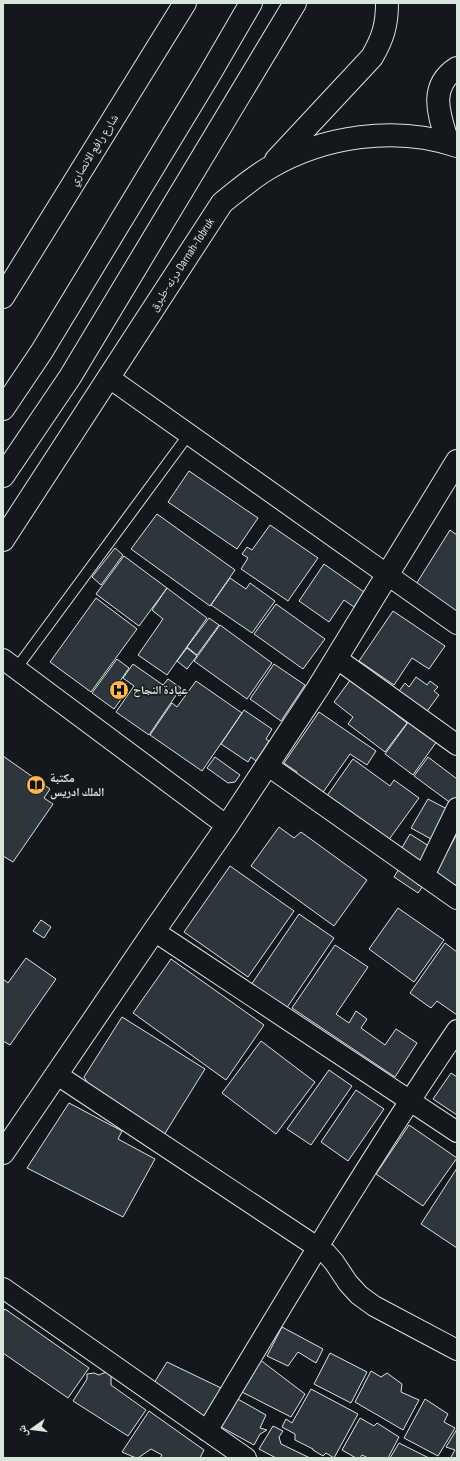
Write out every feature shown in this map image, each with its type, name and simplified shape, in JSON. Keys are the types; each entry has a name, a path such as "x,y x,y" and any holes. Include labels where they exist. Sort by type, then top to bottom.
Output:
{"main road":[{"name":"شارع رافع الانصاري","path":"3,297 185,3"},
{"path":"3,409 42,351 208,77 251,3"},
{"path":"3,476 70,377 295,3"},
{"path":"269,168 372,57 380,44 385,30 387,3"},
{"path":"453,144 439,115 437,105 441,86 447,77 457,68"},
{"name":"درنه-طبرق Darnah-Tobruk","path":"3,540 222,203 244,184 269,168 295,155 322,145 372,136 423,138 453,144"},
{"path":"3,1153 227,826 336,658 457,461"}],"street":[{"path":"108,378 457,624"},
{"path":"336,658 457,746"},
{"path":"10,664 227,826"},
{"path":"267,765 457,899"},
{"path":"424,876 457,808"},
{"path":"154,931 457,1132"},
{"path":"207,1432 316,1247 409,1100 457,1030"},
{"path":"56,1074 326,1253 348,1283 359,1295 374,1306 457,1350"},
{"path":"3,1288 246,1458"}],"lane":[{"path":"10,664 189,434"}],"building":[{"path":"189,471 258,518 237,549 168,502"},
{"path":"157,514 235,570 210,606 131,549"},
{"path":"270,525 318,558 288,601 241,569 248,558 242,554 247,547 252,550"},
{"path":"450,530 457,535 457,617 413,589"},
{"path":"115,548 123,555 101,585 92,577"},
{"path":"124,556 167,588 139,626 96,594"},
{"path":"324,564 364,592 354,607 344,600 329,622 299,601"},
{"path":"230,578 246,589 250,583 275,601 252,633 211,605"},
{"path":"167,588 207,618 167,675 138,655 163,619 152,610"},
{"path":"96,598 137,629 91,692 50,662"},
{"path":"276,604 325,639 303,669 254,634"},
{"path":"393,611 445,646 429,669 412,658 394,685 359,661"},
{"path":"209,618 219,625 197,655 187,647"},
{"path":"220,625 272,663 247,699 194,661"},
{"path":"187,648 197,656 187,669 177,661"},
{"path":"117,659 129,668 118,684 127,691 114,709 92,693"},
{"path":"133,664 163,685 168,679 181,688 149,735 116,712 134,686 123,678"},
{"path":"274,664 305,685 281,721 250,699"},
{"path":"416,677 427,685 430,681 438,687 434,691 439,695 422,718 394,698 405,683 409,687"},
{"path":"351,679 407,723 385,752 348,724 353,717 334,702"},
{"path":"196,681 242,713 202,771 150,735 172,703 177,707"},
{"path":"244,710 272,729 266,739 269,741 256,761 251,757 248,762 221,744"},
{"path":"319,712 376,751 367,765 350,754 319,798 292,780 297,772 284,763"},
{"path":"409,721 437,741 413,775 385,754"},
{"path":"3,756 50,789 44,798 53,804 13,862 3,856"},
{"path":"215,757 240,775 235,782 228,783 207,768"},
{"path":"428,757 457,779 457,797 452,804 414,776"},
{"path":"353,759 390,786 394,780 419,798 385,845 324,800"},
{"path":"428,799 449,810 433,840 411,828"},
{"path":"279,827 294,838 301,832 367,880 334,926 251,866"},
{"path":"410,834 432,848 422,865 400,851"},
{"path":"457,834 457,893 432,879"},
{"path":"230,866 294,911 248,977 184,932"},
{"path":"400,867 425,883 418,893 394,877"},
{"path":"398,908 444,940 414,982 369,949"},
{"path":"299,914 334,938 286,1009 251,985"},
{"path":"41,920 51,927 44,938 33,931"},
{"path":"445,943 457,952 457,1015 437,1001 431,1008 410,993"},
{"path":"335,945 368,967 336,1014 349,1023 356,1011 367,1019 361,1028 385,1045 396,1029 417,1043 395,1077 292,1008"},
{"path":"26,958 56,979 10,1045 3,1041 3,979 8,983"},
{"path":"171,959 264,1025 226,1080 133,1013"},
{"path":"122,1017 205,1069 164,1135 92,1090 84,1077"},
{"path":"261,1041 315,1082 276,1134 222,1093"},
{"path":"329,1070 352,1086 311,1145 287,1129"},
{"path":"451,1073 457,1077 457,1115 433,1099"},
{"path":"356,1090 384,1109 348,1161 321,1142"},
{"path":"69,1103 122,1131 118,1139 155,1159 123,1217 27,1168"},
{"path":"409,1125 457,1158 423,1206 376,1174"},
{"path":"457,1168 457,1248 421,1224"},
{"path":"5,1309 89,1368 68,1398 3,1353 3,1312"},
{"path":"282,1327 323,1349 316,1363 298,1352 288,1366 267,1356"},
{"path":"330,1353 367,1372 351,1403 314,1384"},
{"path":"259,1359 305,1394 291,1417 242,1392"},
{"path":"167,1362 221,1388 204,1416 154,1383"},
{"path":"371,1371 381,1377 387,1373 402,1384 401,1392 419,1400 403,1430 355,1402"},
{"path":"106,1372 111,1376 111,1385 146,1410 128,1436 73,1401 87,1379 87,1374 94,1373 99,1375"},
{"path":"311,1389 358,1414 334,1458 326,1453 323,1456 295,1440 295,1434 282,1427 286,1419 292,1423"},
{"path":"236,1398 266,1415 260,1428 267,1430 260,1434 254,1445 221,1427"},
{"path":"425,1399 448,1414 444,1422 455,1428 438,1456 404,1438"},
{"path":"149,1411 204,1450 200,1458 160,1458 162,1455 151,1449 138,1458 122,1452"},
{"path":"360,1418 374,1426 377,1423 399,1437 388,1458 368,1458 362,1455 360,1458 356,1458 342,1450"},
{"path":"273,1426 283,1431 279,1437 281,1444 310,1458 276,1458 259,1449"},
{"path":"457,1429 457,1458 453,1458 451,1457 455,1450 446,1447"},
{"path":"399,1443 429,1458 390,1458"}],"place":[{"name":"عيادة النجاح","path":"119,690"},
{"name":"مكتبة الملك ادريس","path":"36,785"}]}
